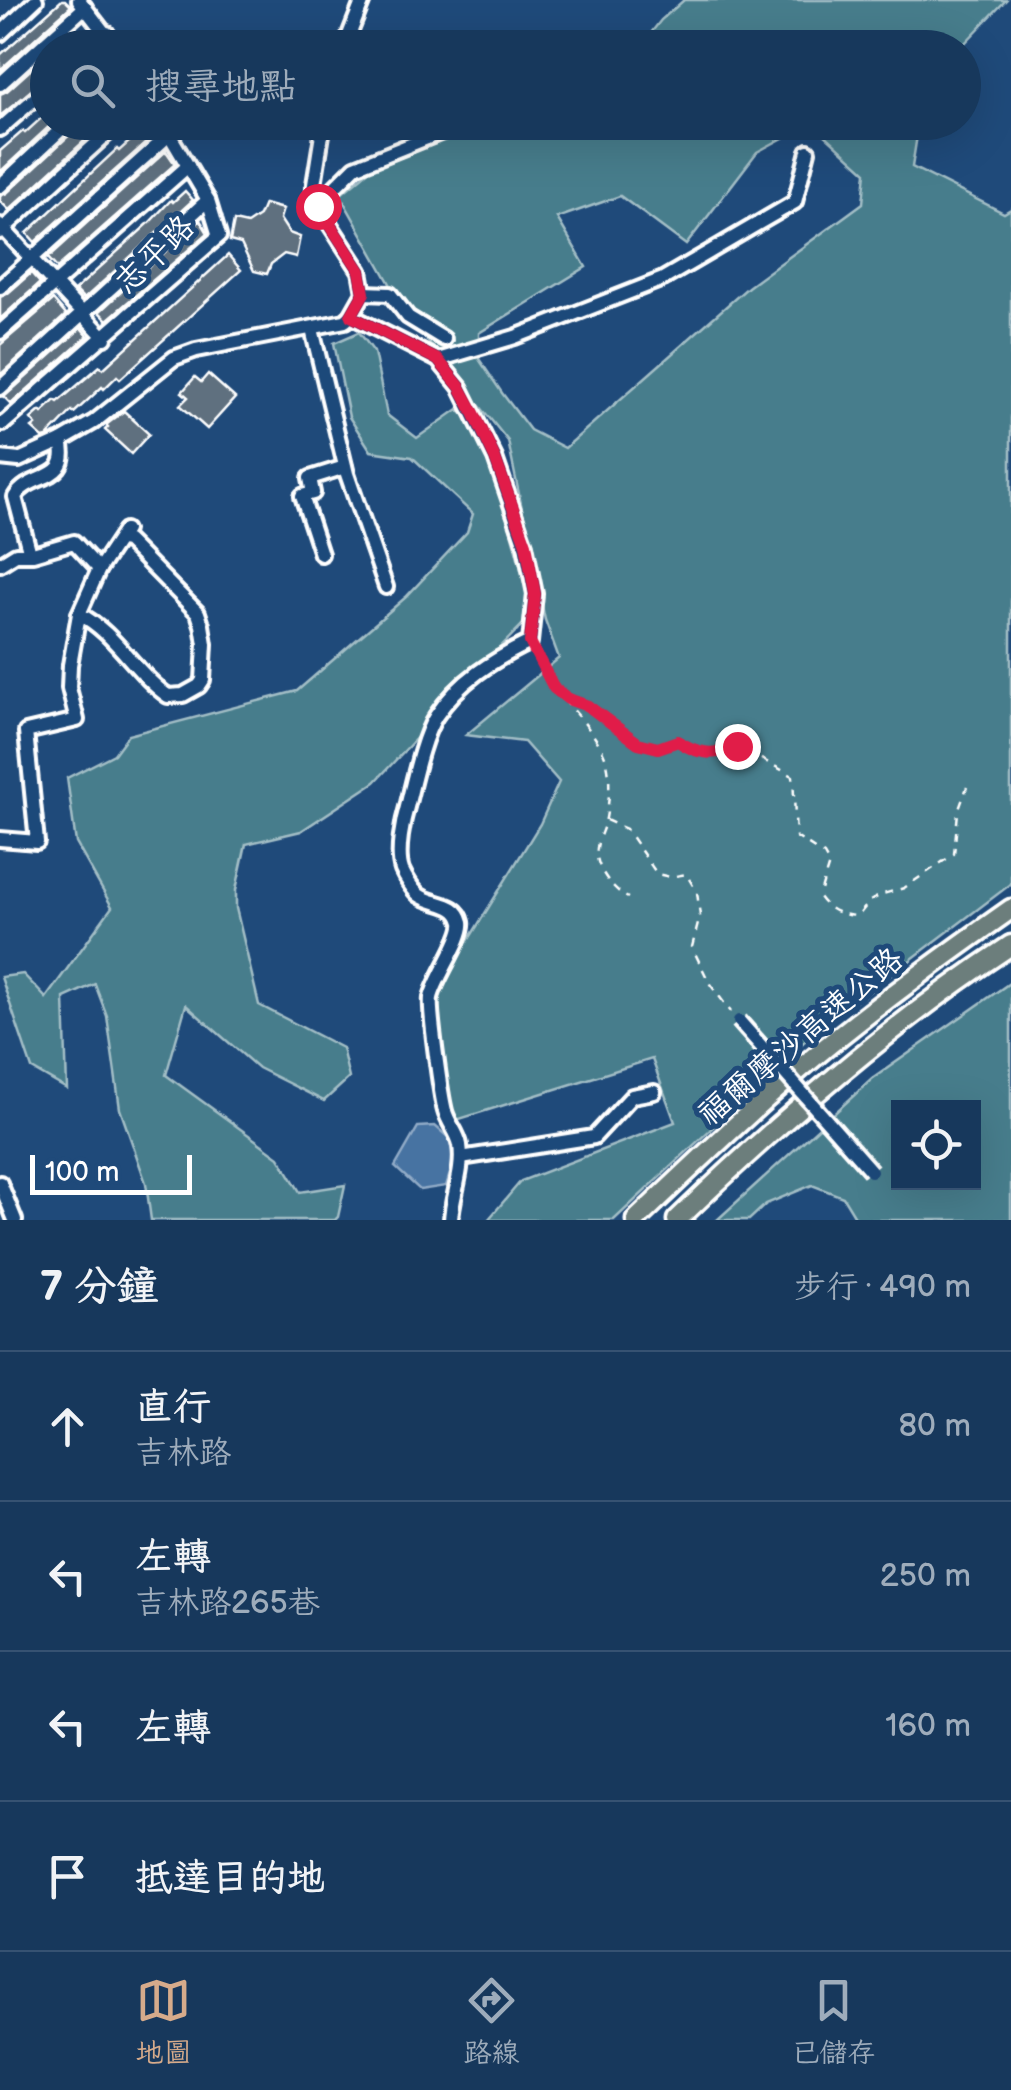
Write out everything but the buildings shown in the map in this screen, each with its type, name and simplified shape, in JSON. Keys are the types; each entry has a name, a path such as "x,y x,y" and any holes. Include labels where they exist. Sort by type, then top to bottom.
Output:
{"highway":[{"name":"福爾摩沙高速公路","path":"636,1220 737,1124 824,1049 903,986 1011,910"},
{"name":"福爾摩沙高速公路","path":"678,1220 754,1146 867,1051 1011,945"}],"street":[{"path":"0,34 36,0"},
{"path":"351,30 363,0"},
{"path":"55,30 82,3 104,30"},
{"path":"0,84 30,54"},
{"path":"0,129 30,102"},
{"path":"0,186 49,140"},
{"path":"0,423 105,338 1,229 100,140"},
{"name":"志平路","path":"0,288 154,140"},
{"name":"志平路","path":"105,338 219,236 208,200 172,140"},
{"path":"0,458 19,460 94,422 174,358 196,350 312,329 351,316 364,293 360,271 312,197 321,140"},
{"path":"318,206 355,166 422,140"},
{"path":"438,360 515,337 662,279 794,202 808,151"},
{"path":"0,332 188,166"},
{"name":"志平路","path":"0,388 208,200"},
{"path":"364,293 390,294 408,317 444,338"},
{"path":"351,316 438,360 460,387 495,458 526,544 535,594 530,642 496,658 464,684 435,718 402,824 400,865 404,874 418,894 455,909 461,919 462,932 430,1001 445,1113 460,1141 458,1188 451,1220"},
{"path":"312,329 345,467 386,587"},
{"path":"30,554 14,497 24,486 51,475 60,466 64,452 61,440"},
{"path":"322,554 302,496 313,493 310,478 345,467"},
{"path":"0,839 37,842 26,732 77,720 69,688 79,614 99,569 123,535 198,613 205,644 203,680 183,695 168,696 79,614"},
{"path":"0,564 16,554 74,542 99,569"},
{"path":"738,1021 871,1170"},
{"path":"461,1158 594,1137 632,1096 654,1092"},
{"path":"0,1182 15,1220"}],"path":[{"path":"530,642 554,688 568,699 588,706 638,743 658,748 678,741 706,755 737,746 793,776 796,836 824,855 829,864 819,897 840,915 858,916 870,901 904,888 954,854 958,812 967,787"},
{"path":"560,693 599,744 607,764 606,820 596,852 606,879 616,892 628,898"},
{"path":"606,820 626,830 657,874 686,874 697,892 700,916 692,947 710,984 738,1021"}],"shaded area":[{"path":"684,0 1006,0 977,30 653,30"},
{"path":"779,140 757,152 686,245 620,196 557,218 586,267 479,333 479,359 530,430 565,448 748,287 863,203 866,172 831,140 916,140 912,167 1004,213 1011,209 1011,884 809,1037 614,1220 488,1220 521,1181 675,1122 652,1059 450,1122 426,1009 540,824 559,782 524,742 466,735 559,658 545,620 508,441 410,319 340,195 403,142"},
{"path":"359,332 374,352 387,415 417,438 458,409 476,426 501,494 533,614 464,684 435,706 435,718 375,782 301,831 246,844 236,908 259,1005 342,1048 349,1078 324,1101 258,1068 186,1005 166,1075 279,1157 300,1192 345,1185 338,1217 151,1220 146,1183 120,1109 107,1016 95,984 64,998 67,1089 32,1069 1,977 23,974 46,998 112,907 76,843 67,778 114,754 128,735 297,691 406,597 467,532 473,514 412,457 371,451 349,417 334,343"},
{"path":"1011,982 1011,1220 857,1220 843,1197 812,1185 766,1204 749,1220 717,1220 872,1079"},
{"path":"435,1126 449,1138 454,1161 446,1186 420,1190 395,1167 418,1127"}],"route":[{"path":"318,206 360,271 364,293 351,316 438,360 460,387 474,413 526,544 535,594 530,642 554,688 568,699 588,706 638,743 658,748 678,741 706,755 737,746"}]}
